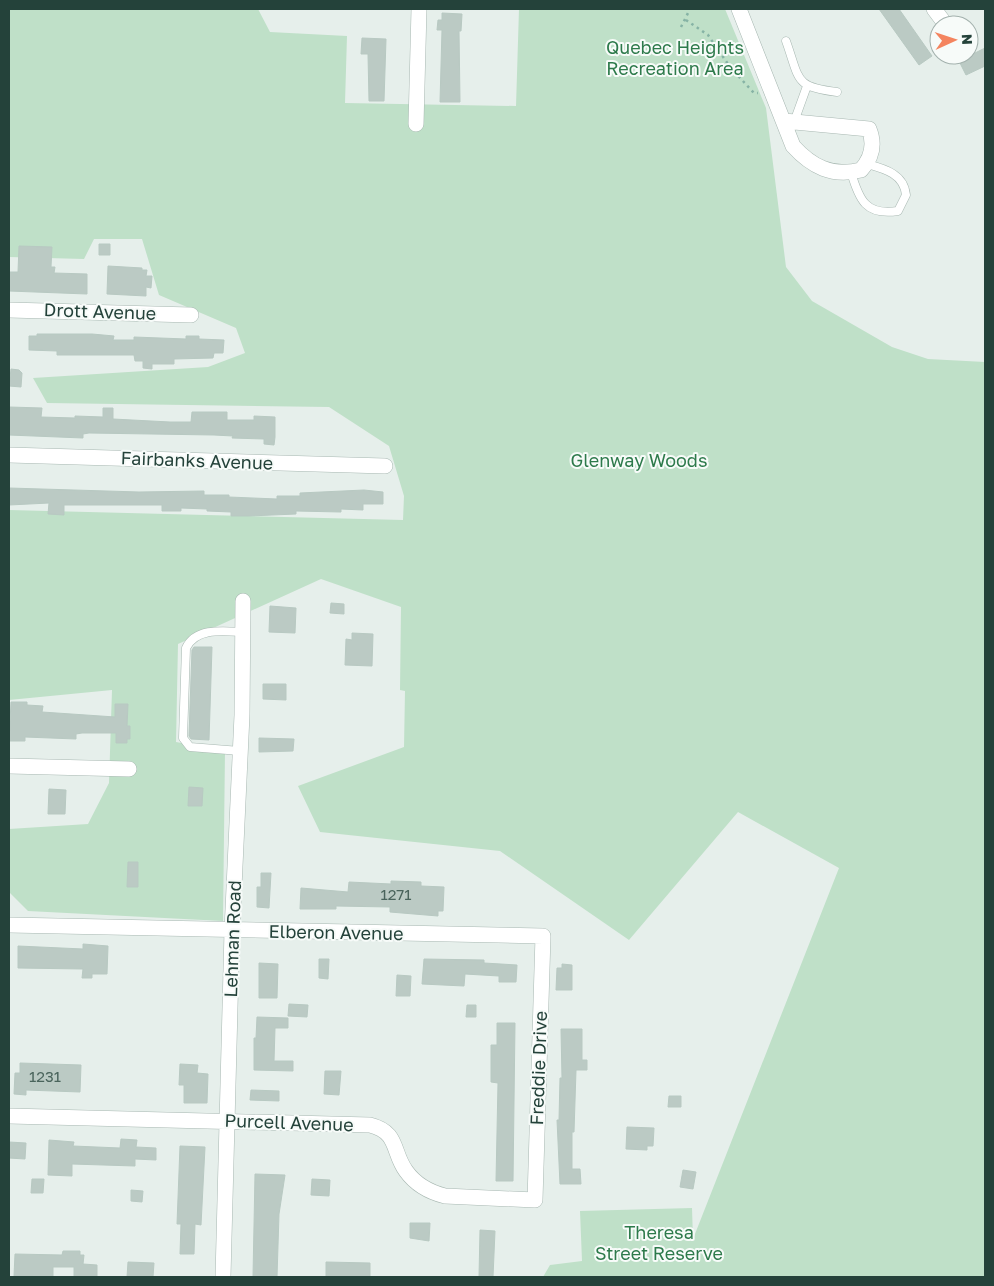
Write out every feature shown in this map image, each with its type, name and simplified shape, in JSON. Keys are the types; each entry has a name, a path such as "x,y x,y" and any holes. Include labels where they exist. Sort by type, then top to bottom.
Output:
{"street":[{"path":"416,124 419,9"},
{"path":"739,9 789,121 794,146 804,158 832,172 861,170 867,164 873,139 869,129 789,121"},
{"name":"Drott Avenue","path":"9,310 191,315"},
{"name":"Fairbanks Avenue","path":"9,456 385,466"},
{"name":"Lehman Road","path":"223,1277 243,601"},
{"path":"9,766 129,769"},
{"name":"Elberon Avenue","path":"9,925 543,936"},
{"name":"Freddie Drive","path":"535,1200 543,936"},
{"name":"Purcell Avenue","path":"9,1116 228,1120 377,1127 390,1135 400,1160 409,1175 422,1187 433,1193 445,1196 535,1200"}],"lane":[{"path":"786,42 800,79 807,86 837,92"},
{"path":"789,121 807,86"},
{"path":"851,172 857,193 865,205 877,212 898,211 906,195 902,182 894,174 867,164"},
{"path":"240,751 190,747 184,738 186,648 188,642 196,637 212,632 243,632"}],"path":[{"path":"681,28 690,9"},
{"path":"686,20 708,35 730,68 754,93 763,93"}],"green space":[{"path":"9,9 258,9 270,32 347,36 345,103 516,106 519,9 725,9 766,108 786,267 812,301 892,347 928,359 985,362 985,1277 543,1277 550,1265 582,1261 580,1211 692,1208 693,1239 839,868 738,812 629,940 500,851 320,832 298,786 404,747 405,691 400,690 401,607 321,579 178,644 176,742 225,751 223,921 28,911 9,892 9,829 88,824 109,783 112,690 9,700 9,510 403,520 404,496 389,446 329,407 47,403 33,378 208,367 245,353 236,328 159,295 142,239 94,239 84,259 9,257"}],"building":[{"path":"879,9 899,9 929,52 929,58 919,65"},
{"path":"442,13 462,14 461,31 459,31 460,102 440,102 442,30 437,30 438,20 442,20"},
{"path":"362,38 386,39 384,101 369,101 368,54 361,54"},
{"path":"985,48 985,66 966,75 961,65 979,65 979,51"},
{"path":"99,244 110,244 110,255 99,255"},
{"path":"19,246 52,247 51,267 55,267 54,273 87,274 87,294 9,291 9,272 18,272"},
{"path":"108,266 147,270 146,276 152,276 151,288 146,287 146,296 107,294"},
{"path":"37,334 92,334 114,336 113,340 134,340 134,337 186,339 186,336 199,336 199,339 224,340 223,353 214,353 213,358 174,359 174,364 152,364 152,369 143,368 143,361 135,361 134,355 57,355 57,351 29,350 29,336 37,336"},
{"path":"11,369 19,370 22,373 21,387 9,386"},
{"path":"9,407 42,408 41,417 75,418 75,416 103,417 103,408 113,408 113,419 170,422 191,422 192,412 227,412 227,420 254,420 254,416 275,417 274,445 264,444 264,439 232,438 233,436 214,435 89,433 83,434 83,438 9,435"},
{"path":"9,488 139,492 204,491 204,495 277,499 277,496 300,496 300,493 364,490 383,492 383,504 363,504 363,510 341,509 341,512 296,511 296,514 249,516 231,516 231,512 207,511 207,509 181,508 181,511 162,511 162,505 64,505 64,515 48,514 49,503 9,505"},
{"path":"331,603 344,604 344,614 330,613"},
{"path":"270,606 296,608 295,633 269,632"},
{"path":"352,633 373,634 372,666 345,665 346,639 352,640"},
{"path":"194,647 212,647 209,740 191,739 189,736 192,650"},
{"path":"263,684 286,684 286,700 263,699"},
{"path":"11,702 27,702 27,705 43,706 42,712 115,717 115,704 128,704 127,726 130,726 130,739 127,739 127,743 116,743 116,733 82,733 76,734 76,739 25,737 25,741 9,741"},
{"path":"259,738 294,739 293,751 259,752"},
{"path":"189,787 203,788 202,806 188,806"},
{"path":"49,789 66,790 65,814 48,814"},
{"path":"128,862 138,862 138,887 127,887"},
{"path":"261,873 271,873 269,908 257,907 257,887 261,887"},
{"path":"391,881 421,882 421,886 444,887 443,911 438,911 438,916 390,912 390,907 336,906 336,909 300,909 301,888 348,892 349,882 391,884"},
{"path":"83,944 108,946 107,974 92,974 92,978 82,978 83,969 18,968 18,946 83,949"},
{"path":"319,959 329,959 328,979 319,978"},
{"path":"424,959 484,960 484,963 517,965 516,982 499,982 499,976 465,974 464,986 422,984"},
{"path":"259,963 278,964 277,998 259,998"},
{"path":"562,964 572,965 572,990 556,990 557,968 562,968"},
{"path":"397,975 411,976 410,996 396,996"},
{"path":"289,1004 308,1005 307,1017 288,1016"},
{"path":"467,1005 476,1005 476,1017 466,1017"},
{"path":"257,1017 288,1018 288,1028 275,1028 274,1061 293,1061 293,1071 254,1070 254,1038 256,1038"},
{"path":"497,1023 515,1023 513,1181 496,1181 498,1083 491,1082 491,1045 497,1045"},
{"path":"561,1029 582,1029 582,1060 587,1060 587,1070 576,1070 574,1132 572,1132 572,1169 580,1169 581,1184 560,1184 557,1120 559,1120 560,1078 562,1078"},
{"path":"20,1063 81,1065 80,1092 26,1090 26,1095 14,1094 15,1073 20,1073"},
{"path":"180,1064 198,1065 197,1073 208,1074 207,1103 184,1103 184,1085 179,1085"},
{"path":"325,1071 341,1071 339,1095 324,1094"},
{"path":"251,1090 279,1091 279,1101 250,1100"},
{"path":"669,1096 681,1096 681,1107 668,1107"},
{"path":"627,1127 654,1128 653,1146 647,1146 647,1150 626,1149"},
{"path":"121,1139 137,1140 136,1147 156,1148 156,1160 135,1159 135,1166 72,1164 72,1176 48,1175 49,1140 74,1142 73,1146 120,1148"},
{"path":"9,1142 26,1143 25,1159 9,1158"},
{"path":"180,1146 205,1147 201,1225 195,1224 194,1254 180,1254 181,1224 177,1224"},
{"path":"683,1170 696,1172 693,1189 680,1187"},
{"path":"255,1174 285,1175 279,1214 277,1277 253,1277"},
{"path":"32,1179 44,1179 43,1193 31,1193"},
{"path":"312,1179 330,1180 329,1196 311,1195"},
{"path":"131,1190 143,1191 142,1202 131,1201"},
{"path":"410,1223 430,1223 429,1241 410,1238"},
{"path":"480,1230 495,1231 493,1277 479,1277"},
{"path":"63,1251 80,1251 80,1255 84,1255 83,1264 97,1265 97,1277 74,1277 74,1267 53,1267 53,1277 14,1276 15,1254 62,1255"},
{"path":"128,1262 154,1263 153,1277 127,1277"},
{"path":"326,1262 370,1263 370,1277 326,1277"}],"park label":[{"name":"Quebec Heights Recreation Area","path":"675,58"},
{"name":"Glenway Woods","path":"639,461"},
{"name":"Theresa Street Reserve","path":"659,1243"}]}
